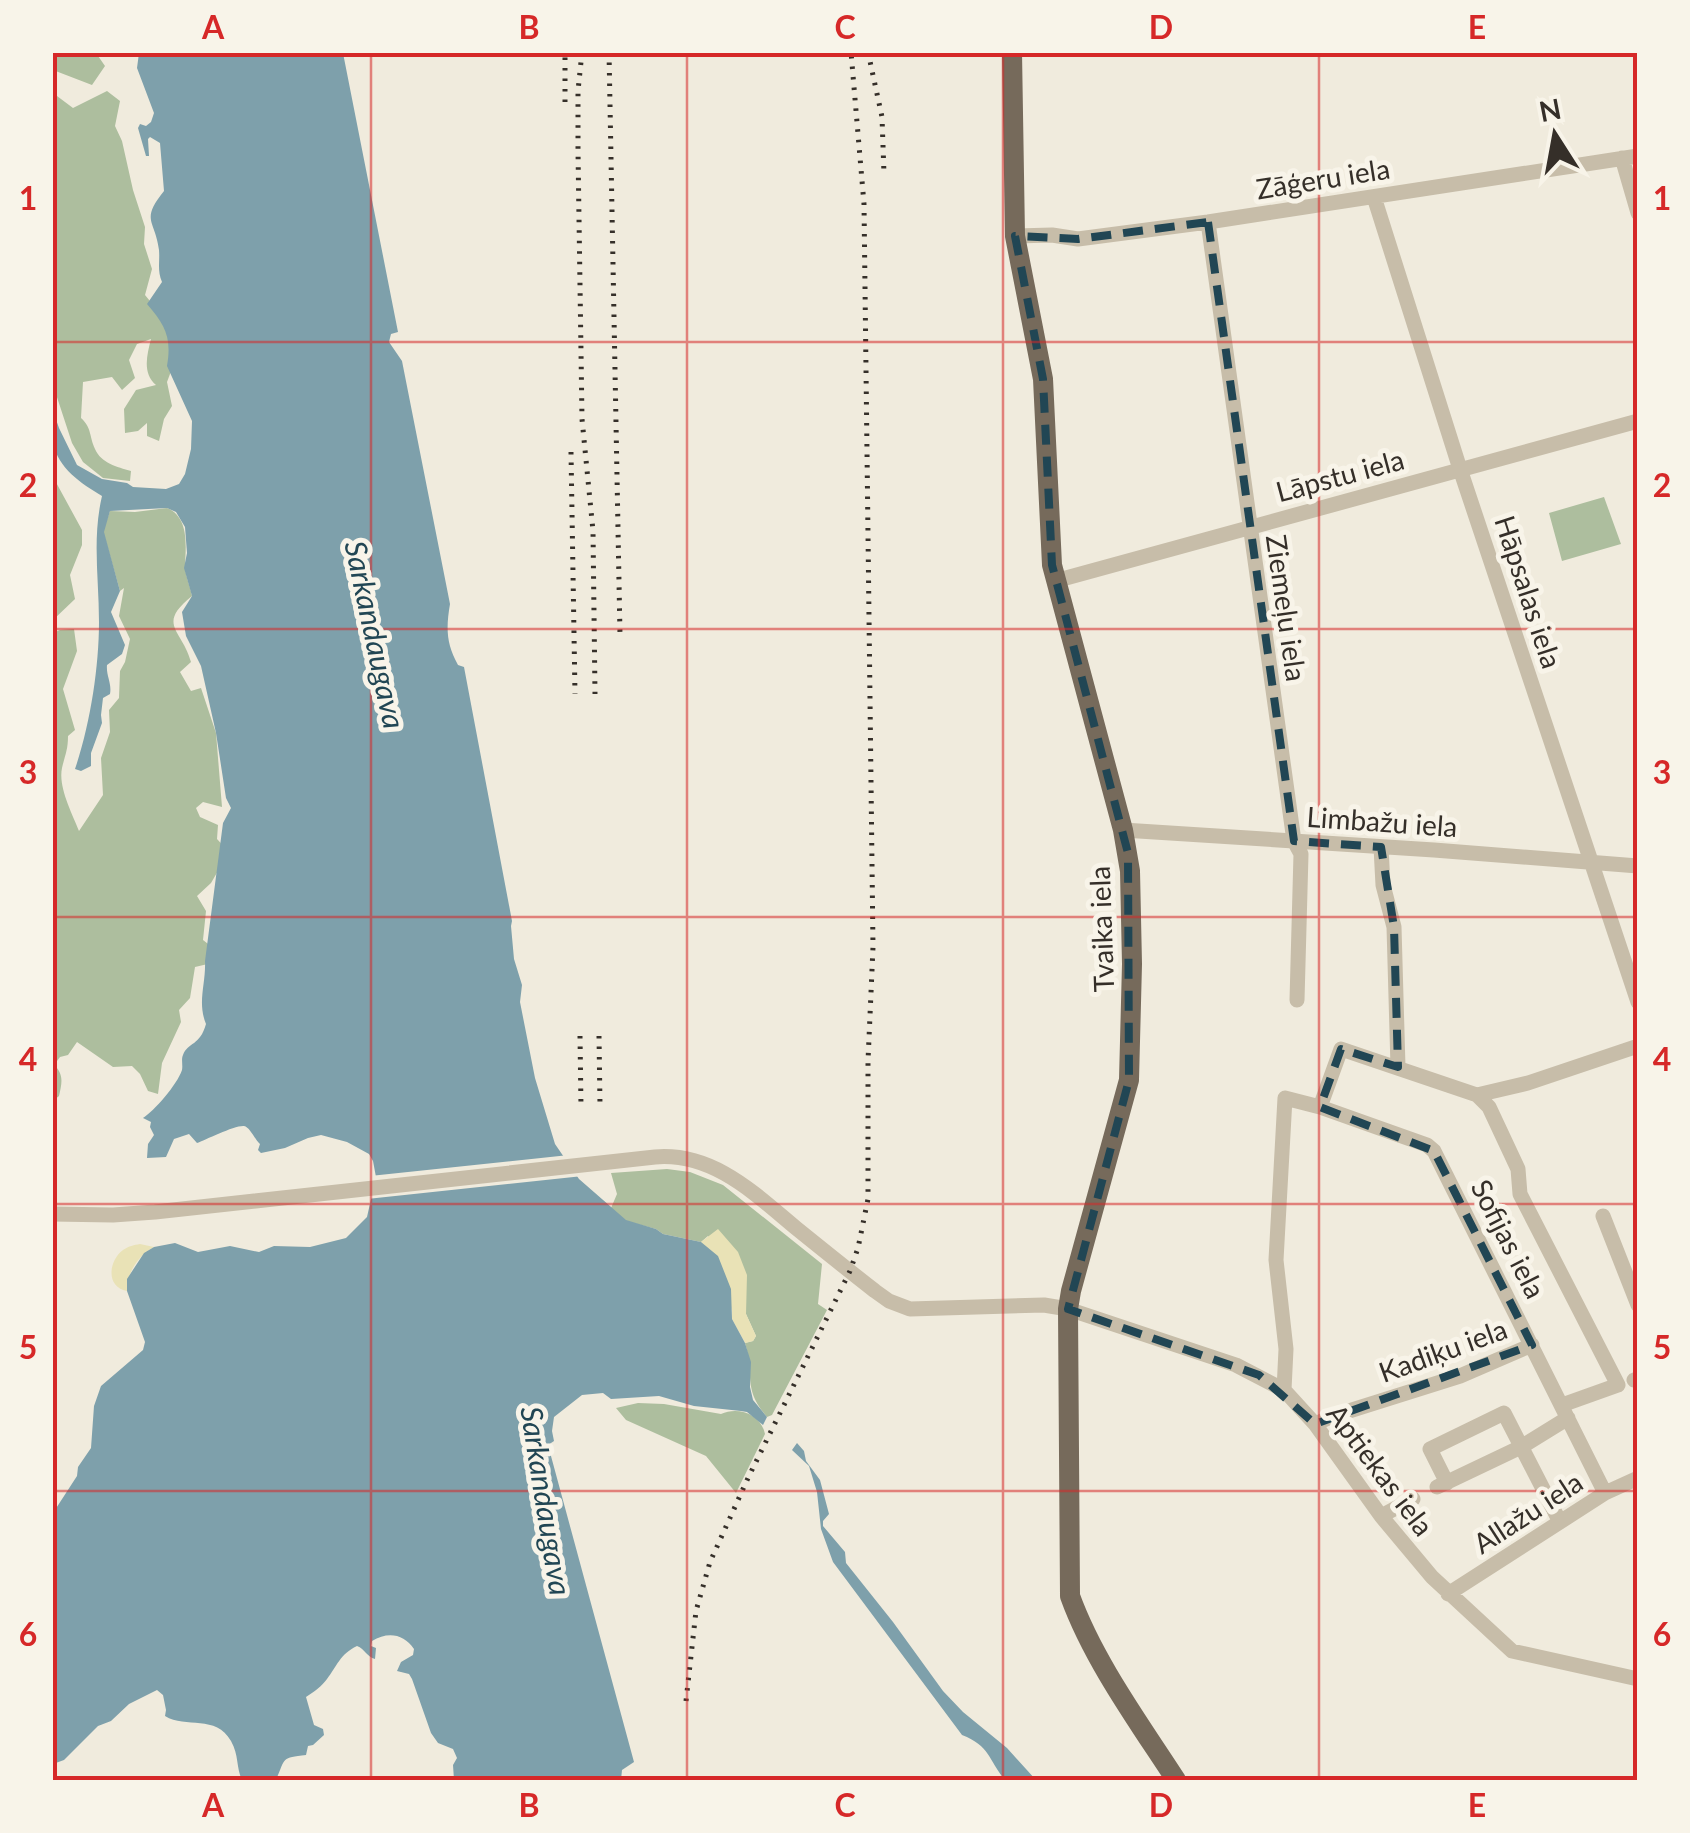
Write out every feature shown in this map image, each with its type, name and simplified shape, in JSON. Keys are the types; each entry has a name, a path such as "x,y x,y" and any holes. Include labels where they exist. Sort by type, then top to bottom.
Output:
{"main road":[{"name":"Tvaika iela","path":"1012,52 1014,236 1044,379 1052,565 1123,830 1130,871 1129,1080 1068,1309 1070,1596 1114,1682 1176,1780"}],"street":[{"name":"Zāģeru iela","path":"1014,236 1078,239 1630,157"},
{"path":"1630,157 1638,212"},
{"name":"Hāpsalas iela","path":"1374,197 1460,469 1638,1002"},
{"name":"Ziemeļu iela","path":"1208,222 1259,604 1294,841 1300,854 1297,1000"},
{"name":"Lāpstu iela","path":"1055,581 1638,421"},
{"name":"Limbažu iela","path":"1123,830 1638,866"},
{"path":"1381,847 1384,885 1394,927 1398,1067"},
{"path":"1477,1095 1528,1083 1638,1046"},
{"path":"1320,1107 1341,1049 1477,1095 1489,1107 1518,1169 1520,1194 1618,1386 1565,1412 1521,1447 1442,1485 1430,1449 1504,1413 1521,1447 1560,1522"},
{"name":"Sofijas iela","path":"1284,1390 1286,1349 1276,1260 1285,1098 1427,1145 1434,1151 1605,1493"},
{"name":"Aptiekas iela","path":"52,1214 127,1214 681,1157 723,1172 747,1188 874,1291 899,1306 928,1310 1044,1305 1068,1309 1236,1364 1284,1390 1315,1424 1381,1516 1448,1594 1512,1650 1638,1679"},
{"path":"1603,1216 1638,1305"},
{"name":"Kadiķu iela","path":"1315,1424 1460,1376 1532,1344"},
{"name":"Allažu iela","path":"1448,1594 1605,1493 1638,1478"},
{"path":"1381,1516 1413,1499"}],"highlighted area":[{"path":"1208,222 1294,841 1381,847 1394,927 1398,1067 1341,1049 1320,1107 1434,1151 1532,1345 1315,1424 1259,1375 1068,1309 1129,1080 1128,853 1052,565 1043,379 1015,236 1078,239"}],"green space":[{"path":"52,53 96,53 105,66 92,85 53,70"},
{"path":"107,91 120,101 115,126 145,227 144,244 152,269 145,295 167,322 176,358 167,382 172,406 159,441 147,436 147,423 138,431 125,433 124,409 136,390 156,385 147,369 151,339 137,344 129,360 135,378 122,390 112,377 83,382 81,418 95,449 105,461 131,471 130,481 103,478 83,462 72,443 53,385 53,93 73,108"},
{"path":"52,475 82,530 82,545 70,575 75,599 53,620"},
{"path":"1604,497 1621,544 1562,561 1549,513"},
{"path":"167,508 183,525 185,569 192,596 173,621 191,662 180,672 191,691 201,688 216,733 222,807 203,802 196,808 200,817 218,825 217,839 229,852 211,883 197,896 206,911 203,940 212,947 212,963 195,967 190,998 179,1010 181,1022 162,1063 158,1094 148,1091 132,1066 113,1067 77,1042 54,1065 61,1083 59,1096 53,1101 53,633 74,629 77,651 63,689 75,730 68,736 61,775 79,831 103,795 101,758 110,732 109,710 119,698 120,671 130,639 119,616 124,588 120,591 103,531 110,511"},
{"path":"667,1169 690,1172 723,1185 822,1264 818,1304 827,1310 772,1415 767,1417 759,1407 752,1390 745,1343 756,1336 746,1314 746,1294 708,1236 701,1242 663,1234 626,1221 611,1208 617,1194 611,1173"},
{"path":"638,1403 721,1414 741,1412 759,1421 765,1434 736,1493 706,1456 626,1420 616,1408"}],"sand":[{"path":"718,1229 738,1252 747,1275 746,1314 756,1336 753,1341 745,1343 732,1319 732,1310 701,1242"},
{"path":"140,1244 154,1247 134,1265 127,1291 112,1279 112,1266 123,1250"}],"water":[{"name":"Sarkandaugava","path":"139,53 343,53 398,332 391,334 389,342 402,361 450,604 449,642 458,665 464,667 512,921 514,959 522,985 520,1002 535,1078 555,1144 579,1179 626,1220 663,1234 701,1242 718,1256 731,1289 732,1319 751,1362 753,1400 767,1417 763,1425 747,1412 694,1406 659,1396 611,1399 603,1393 582,1395 554,1417 554,1441 548,1445 634,1762 622,1770 621,1780 454,1780 453,1765 457,1758 453,1749 438,1743 412,1679 397,1671 414,1649 401,1637 390,1635 372,1641 375,1659 357,1646 351,1649 323,1684 306,1697 314,1725 323,1729 324,1735 308,1746 306,1755 285,1760 276,1780 242,1780 234,1746 225,1733 209,1725 165,1716 163,1695 157,1690 98,1726 64,1760 53,1764 53,1513 91,1448 94,1406 101,1386 143,1350 145,1342 127,1291 127,1279 144,1253 175,1243 198,1252 230,1246 259,1252 274,1246 310,1247 346,1238 367,1217 376,1177 369,1154 347,1142 321,1135 261,1153 260,1144 244,1126 197,1143 189,1134 174,1139 166,1157 147,1158 148,1144 154,1135 151,1122 143,1118 175,1083 182,1070 183,1055 201,1036 206,1024 202,1000 205,961 223,823 231,808 201,666 186,636 182,612 192,596 184,568 185,527 176,512 167,508 110,511 104,532 120,591 111,612 125,645 122,654 107,665 110,694 103,698 102,723 91,753 91,766 81,771 75,769 89,715 97,658 97,543 102,496 65,468 56,452 52,430 52,408 77,465 102,479 133,487 166,489 179,484 185,474 192,421 167,366 166,332 147,304 162,282 151,215 164,191 160,143 150,137 146,156 138,128 151,122 154,113 137,68"},
{"path":"797,1443 820,1480 829,1514 823,1526 845,1552 846,1563 943,1691 1007,1748 1036,1780 1005,1780 983,1749 962,1735 833,1562 821,1529 809,1466 792,1450"}],"pier":[{"path":"569,1155 583,1176 367,1199 370,1176"}],"railway":[{"path":"565,52 565,102"},
{"path":"582,52 578,91 582,419 593,531 595,694"},
{"path":"609,52 620,635"},
{"path":"686,1701 696,1611 710,1562 850,1271 868,1199 873,947 864,204 851,52"},
{"path":"868,52 882,117 884,174"},
{"path":"571,452 575,694"},
{"path":"580,1036 581,1107"},
{"path":"599,1036 600,1105"}]}
